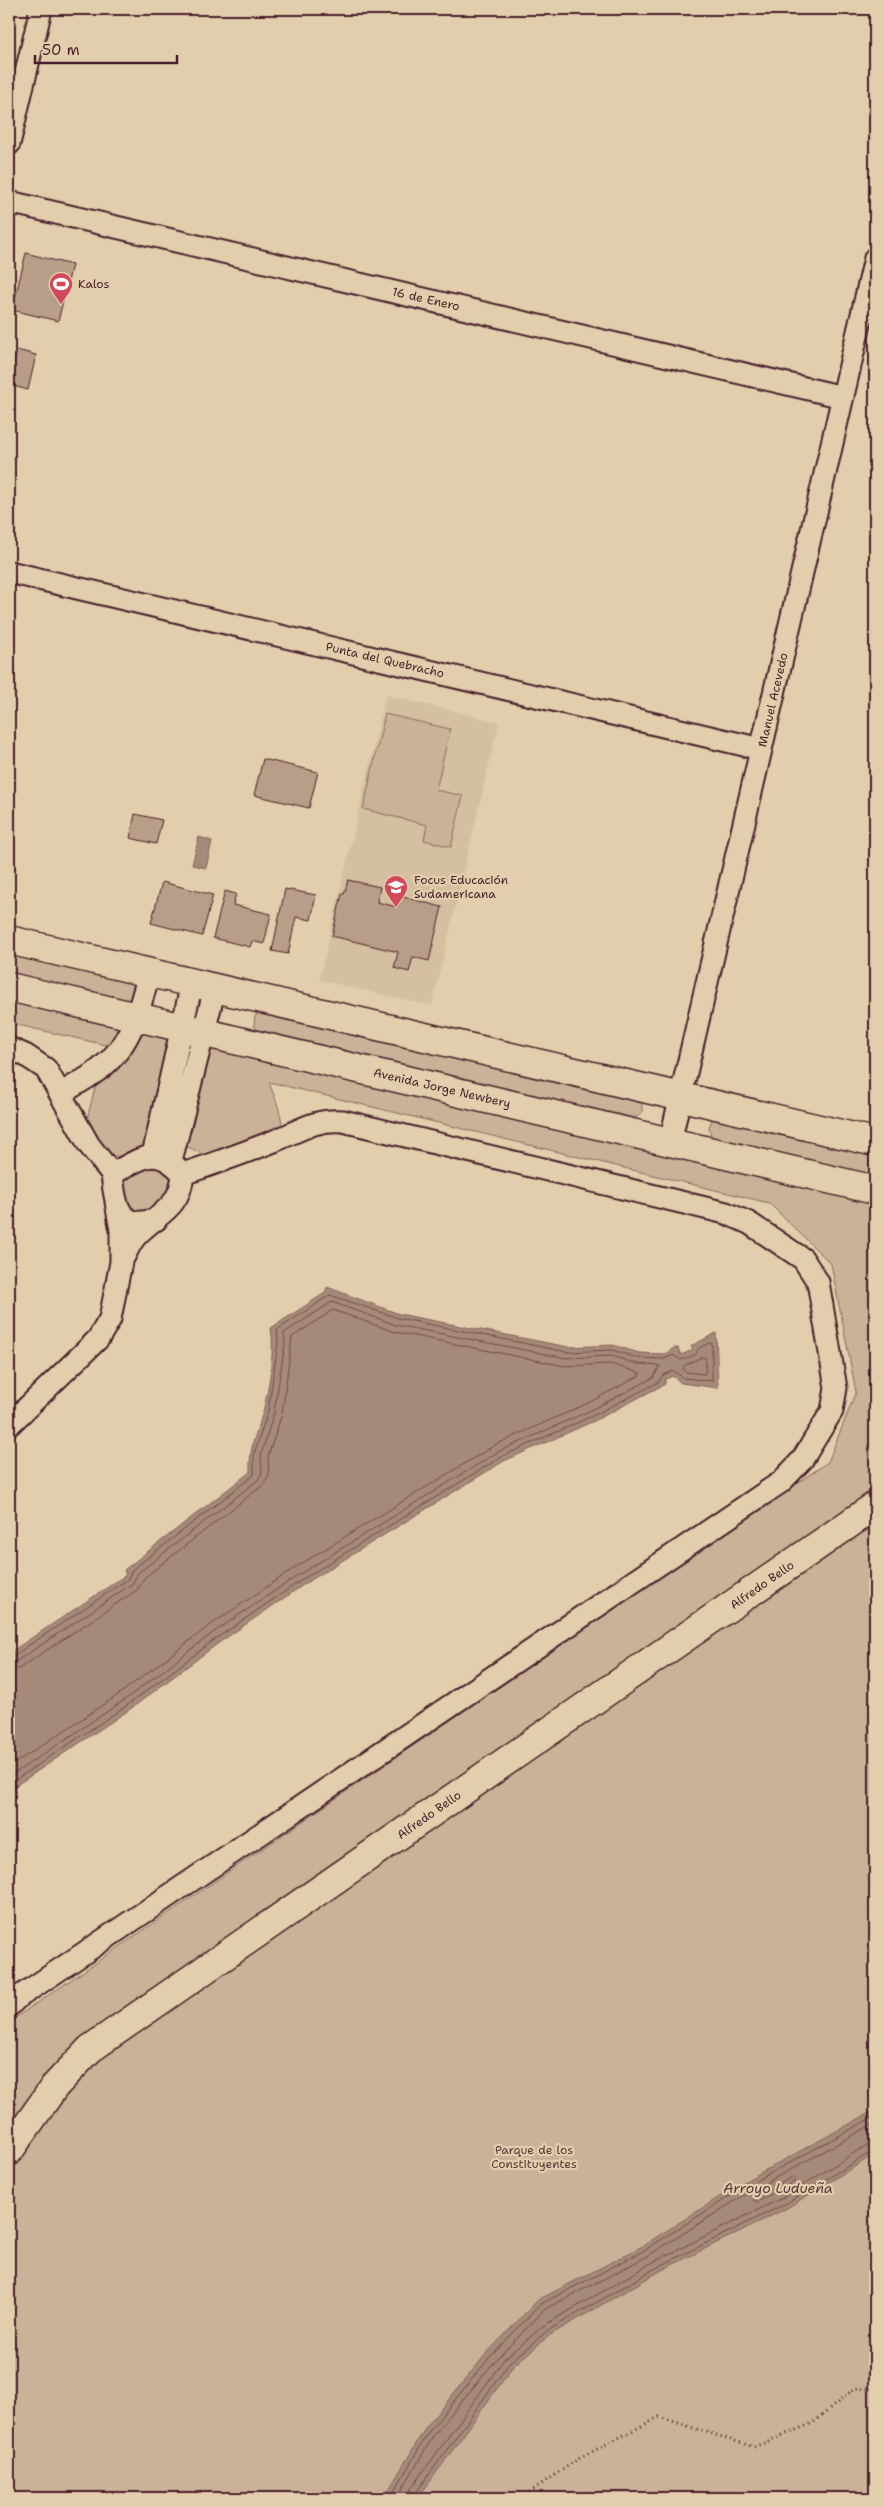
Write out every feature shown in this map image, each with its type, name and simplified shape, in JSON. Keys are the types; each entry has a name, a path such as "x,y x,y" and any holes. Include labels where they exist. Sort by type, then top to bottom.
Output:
{"main road":[{"path":"9,940 875,1142"},
{"name":"Avenida Jorge Newbery","path":"9,987 875,1190"},
{"name":"Alfredo Bello","path":"9,2151 55,2086 90,2049 875,1506"}],"street":[{"path":"9,144 41,9"},
{"name":"16 de Enero","path":"9,202 843,397"},
{"name":"Manuel Acevedo","path":"670,1142 875,258"},
{"name":"Punta del Quebracho","path":"9,572 761,749"},
{"path":"61,1094 102,1068 120,1049 138,1017 149,973"},
{"path":"121,1262 136,1235 173,1204 182,1187 169,1163 193,1030 204,986"},
{"path":"9,1048 25,1055 46,1069 89,1145 112,1174 121,1230 121,1262 110,1319 98,1339 9,1425"},
{"path":"9,2006 24,1993 781,1482 802,1460 832,1411 836,1388 818,1282 804,1260 749,1223 726,1213 343,1121 328,1120 312,1123 276,1141 169,1163 137,1160 112,1174"},
{"path":"116,1202 124,1216 136,1222 156,1220"}],"path":[{"path":"521,2498 578,2459 659,2417 754,2447 813,2422 855,2388 875,2389"}],"shaded area":[{"name":"Focus Educación Sudamericana","path":"386,695 499,722 432,1006 319,980"}],"green space":[{"path":"385,714 450,729 436,790 463,796 451,847 424,840 427,825 363,809"},
{"path":"9,952 144,984 140,1005 9,974"},
{"name":"Parque de los Constituyentes","path":"9,987 875,1190 875,2498 9,2498 9,2026 15,2018 828,1462 856,1392 831,1264 769,1203 269,1082 282,1122 276,1132 209,1157 186,1146 184,1140 144,1153 122,1156 113,1155 106,1152 100,1146 87,1119 95,1088 103,1079 110,1046 9,1023"},
{"path":"262,1011 637,1099 642,1104 642,1112 637,1117 631,1117 259,1031 254,1026 255,1016"},
{"path":"719,1117 875,1154 875,1176 716,1140 711,1135 709,1127 712,1120"},
{"path":"153,1155 182,1187 136,1222 112,1174"}],"water":[{"path":"199,837 212,841 206,868 192,865"},
{"path":"327,1287 399,1314 568,1347 613,1345 639,1353 665,1354 674,1348 678,1348 681,1355 693,1350 691,1346 716,1333 718,1388 681,1383 673,1376 665,1379 665,1384 594,1421 504,1461 306,1583 220,1642 129,1710 9,1790 9,1653 126,1575 124,1570 250,1472 252,1448 263,1412 269,1381 272,1359 271,1328 325,1293"},
{"name":"Arroyo Ludueña","path":"875,2110 875,2154 787,2208 660,2271 550,2335 514,2365 418,2498 384,2498 426,2427 487,2353 538,2300 641,2247 740,2184"}],"building":[{"path":"26,253 72,265 58,321 12,310"},
{"path":"17,350 36,355 28,390 9,385"},
{"path":"263,759 318,772 309,808 254,795"},
{"path":"135,814 162,820 156,844 130,838"},
{"path":"348,880 380,887 377,902 397,907 399,896 442,907 429,961 413,957 409,972 394,968 398,952 332,936 342,894 344,894"},
{"path":"162,882 213,895 202,936 151,923"},
{"path":"285,889 316,895 311,920 296,917 288,954 272,951"},
{"path":"225,891 236,894 233,905 271,914 264,944 252,941 250,947 213,938"}],"place":[{"name":"Kalos","path":"61,305"},
{"name":"Focus Educación Sudamericana","path":"396,908"}]}
